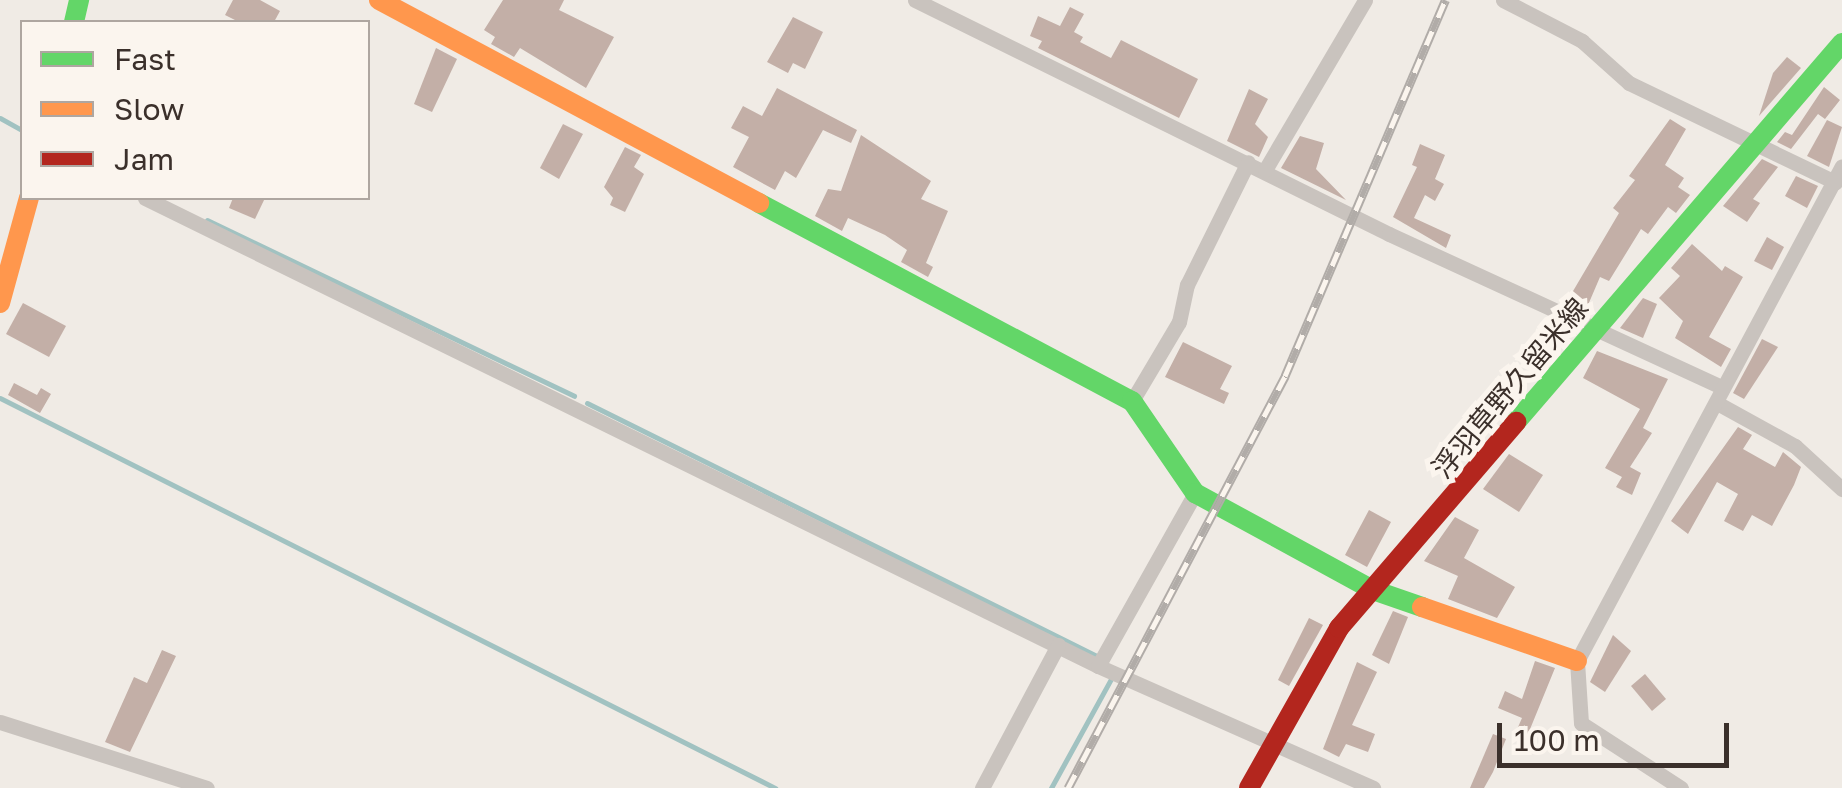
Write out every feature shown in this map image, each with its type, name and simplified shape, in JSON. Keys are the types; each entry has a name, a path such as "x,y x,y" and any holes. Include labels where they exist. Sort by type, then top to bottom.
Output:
{"main road":[{"path":"379,0 1132,401 1195,493 1373,590 1577,661"},
{"name":"浮羽草野久留米線","path":"1249,788 1339,628 1842,43"},
{"path":"0,303 28,200"}],"street":[{"path":"916,0 1720,395 1795,446 1842,489"},
{"path":"1265,170 1365,0"},
{"path":"1503,0 1582,41 1629,84 1750,147 1764,145 1835,182"},
{"path":"1132,401 1179,322 1187,285 1248,162"},
{"path":"1681,788 1581,723 1577,661 1842,166"},
{"path":"149,200 1098,666 1275,740 1374,788"},
{"path":"1098,666 1195,493"},
{"path":"982,788 1058,645"},
{"path":"0,722 207,788"}],"building":[{"path":"233,0 260,0 280,11 275,20 235,20 225,15"},
{"path":"503,0 564,0 559,10 614,37 586,88 520,48 514,57 491,44 495,37 484,30"},
{"path":"1070,7 1084,14 1074,32 1083,37 1080,42 1111,58 1121,40 1198,79 1179,118 1038,48 1042,41 1030,36 1038,16 1060,26"},
{"path":"793,17 823,32 805,69 793,63 788,73 767,62"},
{"path":"436,48 457,59 432,112 414,104"},
{"path":"1787,57 1801,68 1759,116 1773,73"},
{"path":"1824,87 1840,100 1825,119 1818,114 1791,149 1777,142 1785,132 1792,135"},
{"path":"777,88 857,130 851,143 823,130 796,178 785,171 775,190 733,167 749,137 731,128 743,106 762,116"},
{"path":"1249,89 1268,99 1255,124 1268,137 1259,157 1227,141"},
{"path":"1670,119 1686,129 1665,165 1684,178 1678,187 1690,195 1676,213 1668,207 1648,234 1641,229 1609,281 1600,277 1585,312 1566,303 1619,213 1613,208 1635,180 1629,176"},
{"path":"1827,120 1842,127 1829,167 1807,156"},
{"path":"563,124 583,134 559,179 540,168"},
{"path":"861,135 931,181 921,199 948,211 926,263 933,267 928,277 901,262 907,250 885,235 848,218 842,231 815,216 828,189 841,191"},
{"path":"1300,136 1324,143 1316,169 1346,200 1281,168"},
{"path":"1420,144 1445,155 1435,179 1444,184 1435,201 1425,195 1414,218 1451,235 1446,248 1393,217 1417,167 1412,165"},
{"path":"625,147 641,155 634,167 644,174 625,212 610,205 613,198 604,187"},
{"path":"1762,159 1778,167 1753,199 1760,203 1747,222 1723,206"},
{"path":"1796,176 1818,186 1807,208 1785,196"},
{"path":"232,200 264,200 255,219 229,208"},
{"path":"1767,237 1784,247 1772,270 1754,261"},
{"path":"1692,244 1722,271 1725,266 1743,277 1709,337 1731,349 1721,367 1675,338 1683,321 1659,298 1680,276 1671,268"},
{"path":"1643,298 1657,304 1643,338 1620,328"},
{"path":"23,303 66,326 49,357 6,334"},
{"path":"1762,339 1778,347 1744,399 1733,393"},
{"path":"1183,342 1232,366 1220,389 1229,393 1224,404 1165,377"},
{"path":"1597,351 1668,379 1643,428 1652,433 1630,467 1641,473 1632,495 1616,487 1622,477 1605,468 1640,409 1583,378"},
{"path":"14,383 37,395 41,388 51,394 40,413 8,395"},
{"path":"1738,427 1752,435 1743,449 1775,467 1783,452 1801,467 1794,485 1772,526 1752,515 1743,531 1724,521 1738,494 1717,482 1688,534 1671,521"},
{"path":"1509,454 1543,475 1519,512 1483,489"},
{"path":"1369,510 1391,522 1367,567 1345,555"},
{"path":"1455,517 1479,530 1464,558 1515,587 1497,618 1448,599 1458,576 1424,561"},
{"path":"1393,611 1408,617 1389,664 1372,655"},
{"path":"1309,618 1323,625 1289,686 1278,680"},
{"path":"1613,635 1631,651 1605,692 1590,682"},
{"path":"162,650 176,656 130,752 105,742 134,677 147,683"},
{"path":"1535,661 1555,668 1526,739 1515,734 1522,718 1498,708 1505,691 1522,699"},
{"path":"1357,662 1377,672 1352,725 1375,734 1368,752 1346,744 1339,757 1323,749"},
{"path":"1645,674 1666,699 1652,711 1631,686"},
{"path":"1493,734 1506,739 1493,772 1484,788 1470,788"}],"waterway":[{"path":"0,118 20,129"},
{"path":"207,220 574,396"},
{"path":"0,398 775,788"},
{"path":"587,403 1097,656"},
{"path":"1051,788 1111,679"}],"railway":[{"path":"1068,788 1285,376 1445,0"}],"traffic: fast":[{"path":"74,20 79,0"},
{"path":"1516,422 1842,43"},
{"path":"759,203 1132,401 1195,493 1373,590 1422,607"}],"traffic: slow":[{"path":"379,0 759,203"},
{"path":"0,303 28,200"},
{"path":"1422,607 1577,661"}],"traffic: jam":[{"path":"1249,788 1339,628 1516,422"}]}
